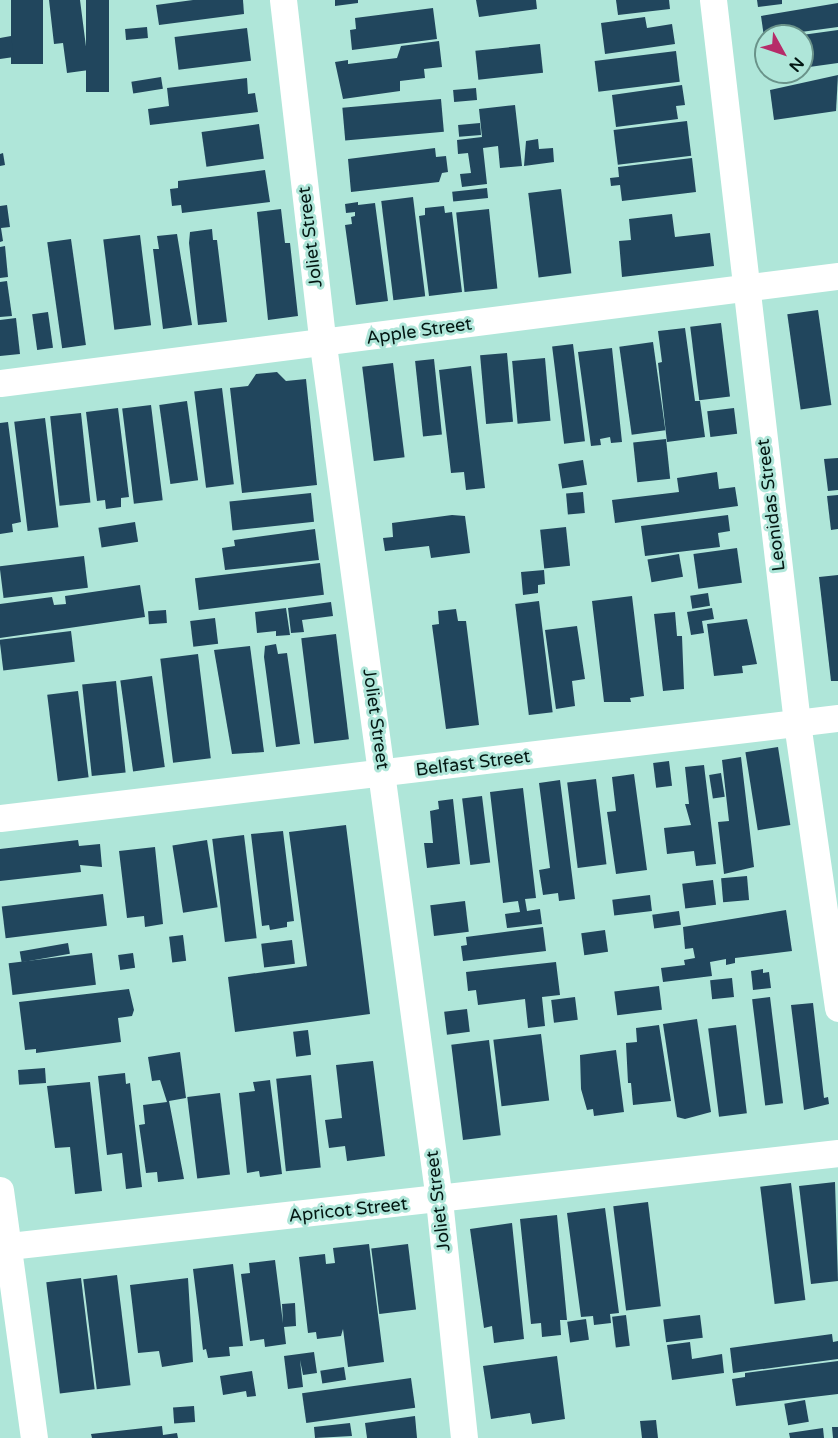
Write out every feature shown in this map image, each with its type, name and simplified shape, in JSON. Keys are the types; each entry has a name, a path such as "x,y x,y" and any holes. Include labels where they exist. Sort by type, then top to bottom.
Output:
{"street":[{"name":"Joliet Street","path":"283,0 323,345 384,773 439,1200 465,1438"},
{"name":"Leonidas Street","path":"713,0 798,723 838,1008"},
{"name":"Apple Street","path":"0,383 323,345 745,286 838,276"},
{"name":"Belfast Street","path":"0,818 838,718"},
{"name":"Apricot Street","path":"4,1247 439,1200 838,1153"},
{"path":"0,1190 4,1247 34,1438"}],"building":[{"path":"11,0 43,0 43,64 11,64"},
{"path":"49,0 80,0 89,70 67,73 63,43 54,44"},
{"path":"86,0 109,0 109,92 86,92"},
{"path":"193,0 243,0 244,14 159,25 156,5"},
{"path":"335,0 358,0 358,3 335,6"},
{"path":"476,0 536,0 537,9 479,17"},
{"path":"616,0 669,0 670,9 618,15"},
{"path":"757,0 782,0 782,4 758,7"},
{"path":"838,3 838,27 814,30 814,24 762,24 761,16"},
{"path":"433,8 437,39 352,50 350,30 356,29 355,18"},
{"path":"645,17 647,28 672,24 675,44 605,54 601,23"},
{"path":"147,27 148,38 126,40 125,29"},
{"path":"247,28 251,61 179,70 175,37"},
{"path":"838,30 838,63 814,66 814,33"},
{"path":"11,36 14,57 0,59 0,38"},
{"path":"439,41 442,67 424,69 425,78 400,81 400,91 343,99 335,62 348,60 348,64 397,58 401,46"},
{"path":"540,44 543,73 478,80 475,51"},
{"path":"676,51 680,82 598,92 595,61"},
{"path":"838,75 836,111 774,120 770,90 797,84 814,84 814,80"},
{"path":"161,77 163,89 133,94 131,82"},
{"path":"247,78 248,94 255,93 258,112 150,125 148,109 169,106 167,88"},
{"path":"682,85 685,105 676,106 678,119 616,127 612,95"},
{"path":"476,88 477,100 454,102 453,90"},
{"path":"441,99 444,132 345,141 342,108"},
{"path":"515,105 522,166 500,168 498,146 483,148 487,184 462,187 460,174 471,173 468,153 458,154 457,140 482,137 479,109"},
{"path":"687,121 691,156 618,165 614,130"},
{"path":"480,123 481,135 459,137 458,125"},
{"path":"259,124 264,159 206,167 202,132"},
{"path":"538,139 539,149 553,148 554,162 524,166 526,141"},
{"path":"435,148 436,157 446,156 448,172 442,173 439,182 351,192 348,159"},
{"path":"3,153 5,165 0,166 0,154"},
{"path":"692,158 696,192 622,201 620,185 611,186 610,178 619,177 618,167"},
{"path":"265,170 270,202 182,213 181,205 172,206 170,189 178,188 178,181"},
{"path":"487,188 488,198 453,202 452,192"},
{"path":"561,189 571,273 539,277 528,193"},
{"path":"413,197 425,296 393,300 381,201"},
{"path":"358,202 358,205 375,203 388,301 356,305 345,225 352,224 351,217 355,216 355,212 346,213 345,204"},
{"path":"7,205 10,227 1,228 3,241 0,242 0,206"},
{"path":"444,206 445,213 452,212 462,292 429,296 419,216 425,215 425,208"},
{"path":"281,209 285,243 290,243 298,316 268,320 257,212"},
{"path":"489,209 497,289 465,292 456,212"},
{"path":"672,214 675,237 710,233 714,266 622,277 619,241 631,240 629,219"},
{"path":"212,229 213,240 217,240 227,322 198,325 189,243 190,232"},
{"path":"177,234 192,325 163,329 153,249 159,249 157,236"},
{"path":"140,235 151,325 114,330 103,240"},
{"path":"71,239 86,345 62,348 47,242"},
{"path":"5,246 8,277 0,278 0,247"},
{"path":"7,281 12,316 0,317 0,282"},
{"path":"818,310 831,405 801,409 787,314"},
{"path":"48,312 53,348 37,350 32,314"},
{"path":"16,318 20,354 0,356 0,320"},
{"path":"721,323 730,396 699,400 690,327"},
{"path":"685,328 695,401 700,401 705,437 667,442 658,363 662,362 658,331"},
{"path":"653,342 665,430 632,435 619,347"},
{"path":"573,344 585,441 564,444 552,347"},
{"path":"612,348 622,442 611,443 610,437 600,439 601,445 591,446 578,352"},
{"path":"507,353 513,422 486,424 480,355"},
{"path":"545,358 550,421 518,424 512,361"},
{"path":"434,359 442,435 423,437 415,361"},
{"path":"393,363 405,457 374,461 362,367"},
{"path":"471,366 485,488 466,490 464,472 451,473 439,370"},
{"path":"277,372 286,381 306,379 317,485 242,493 230,388 248,386 256,374"},
{"path":"222,388 234,484 206,488 194,391"},
{"path":"187,401 198,480 170,484 159,405"},
{"path":"151,405 163,500 134,504 122,409"},
{"path":"118,408 129,497 121,498 121,507 106,509 105,500 97,501 86,412"},
{"path":"734,408 737,434 710,437 707,411"},
{"path":"81,413 90,503 60,506 50,416"},
{"path":"45,418 58,527 28,531 14,422"},
{"path":"8,422 21,522 12,524 13,532 0,534 0,423"},
{"path":"666,439 670,479 637,482 633,442"},
{"path":"838,458 838,490 828,491 824,459"},
{"path":"583,460 587,485 562,489 558,464"},
{"path":"717,472 719,489 735,487 738,506 615,523 612,500 679,492 677,478"},
{"path":"583,492 585,513 568,514 566,493"},
{"path":"311,493 314,522 232,530 229,502"},
{"path":"838,495 838,529 831,530 827,496"},
{"path":"452,515 465,516 470,553 431,558 429,546 385,551 383,538 393,537 392,523"},
{"path":"728,515 730,531 718,533 720,547 645,556 641,526"},
{"path":"135,522 138,542 102,548 98,528"},
{"path":"566,527 570,566 544,569 540,530"},
{"path":"315,529 319,560 225,570 222,548 235,546 234,540"},
{"path":"737,548 742,583 698,589 693,554"},
{"path":"679,554 683,577 651,582 647,560"},
{"path":"84,556 88,588 4,598 0,566"},
{"path":"320,563 324,595 199,610 195,578"},
{"path":"544,570 545,584 538,585 538,593 523,595 521,572"},
{"path":"838,575 838,681 831,681 819,577"},
{"path":"140,585 145,617 0,638 0,604 52,597 54,605 66,604 65,596"},
{"path":"708,593 710,606 692,609 690,596"},
{"path":"632,596 644,696 630,698 631,702 604,702 592,601"},
{"path":"539,601 553,712 529,715 515,604"},
{"path":"331,602 333,616 302,620 304,632 291,633 288,608"},
{"path":"286,608 290,635 276,636 276,631 257,633 255,612"},
{"path":"712,608 714,619 702,621 704,633 691,635 687,612"},
{"path":"456,609 458,621 466,621 479,725 446,729 432,625 439,624 438,611"},
{"path":"166,610 167,623 149,624 148,611"},
{"path":"675,612 677,636 682,636 684,689 663,691 654,614"},
{"path":"215,618 218,644 193,647 190,621"},
{"path":"747,619 757,664 742,666 743,673 714,676 707,624"},
{"path":"577,626 585,679 572,681 575,706 556,709 545,630"},
{"path":"71,631 75,662 3,671 0,640"},
{"path":"336,634 349,739 314,743 301,638"},
{"path":"276,644 278,654 287,653 300,744 276,747 264,657 265,646"},
{"path":"250,646 264,752 232,754 214,650"},
{"path":"198,654 211,758 173,763 160,659"},
{"path":"152,676 165,767 133,772 120,680"},
{"path":"116,681 126,772 92,776 82,685"},
{"path":"78,691 89,777 58,781 47,695"},
{"path":"778,747 790,825 758,830 745,752"},
{"path":"741,757 754,867 724,874 718,822 729,821 722,760"},
{"path":"669,761 672,786 656,788 653,763"},
{"path":"704,765 716,864 696,866 694,851 667,854 664,828 691,825 685,804 689,804 685,767"},
{"path":"721,773 725,797 713,799 709,775"},
{"path":"634,774 647,870 616,874 607,812 616,811 612,777"},
{"path":"596,779 606,864 578,868 567,783"},
{"path":"560,780 575,899 559,901 558,893 543,895 539,870 550,868 539,783"},
{"path":"523,788 536,898 525,899 527,911 540,909 542,924 507,928 505,914 520,912 518,901 503,903 490,792"},
{"path":"482,796 490,863 470,865 462,798"},
{"path":"453,799 460,864 427,868 424,843 433,843 430,811 439,809 438,801"},
{"path":"346,825 370,1014 235,1032 228,977 307,966 289,832"},
{"path":"283,831 294,921 287,922 287,927 270,930 269,925 262,926 251,834"},
{"path":"244,835 257,938 225,942 212,839"},
{"path":"78,840 79,846 100,844 102,867 80,865 81,872 0,881 0,849"},
{"path":"207,840 218,907 183,913 172,845"},
{"path":"155,847 163,924 145,927 144,916 127,918 119,851"},
{"path":"747,876 749,900 723,902 721,878"},
{"path":"713,880 716,905 685,909 682,884"},
{"path":"103,894 107,926 6,938 2,906"},
{"path":"650,895 652,911 614,916 612,900"},
{"path":"465,901 469,932 434,936 430,905"},
{"path":"786,910 792,951 735,958 735,963 726,965 726,959 710,962 712,976 663,982 661,968 685,965 684,960 695,958 693,948 685,949 683,927"},
{"path":"679,911 681,925 654,929 652,915"},
{"path":"543,927 546,951 463,961 461,946 467,945 466,937"},
{"path":"605,930 608,952 584,955 581,933"},
{"path":"183,935 186,961 172,963 169,937"},
{"path":"292,940 295,964 264,968 261,944"},
{"path":"68,943 70,954 22,962 20,952"},
{"path":"92,953 96,985 13,995 9,963"},
{"path":"133,953 135,968 120,970 118,955"},
{"path":"556,962 560,995 542,997 545,1026 528,1028 525,999 478,1005 476,990 468,991 466,972"},
{"path":"763,969 763,973 769,972 771,988 753,990 751,971"},
{"path":"732,978 734,997 712,999 710,980"},
{"path":"659,986 662,1010 617,1015 614,991"},
{"path":"129,989 134,1010 132,1016 118,1018 121,1042 36,1053 36,1049 25,1050 19,1002"},
{"path":"575,997 578,1020 554,1023 551,1000"},
{"path":"770,997 783,1103 765,1105 752,999"},
{"path":"813,1003 824,1098 828,1097 829,1104 804,1110 791,1005"},
{"path":"467,1009 470,1032 447,1035 444,1012"},
{"path":"697,1019 711,1112 685,1119 677,1117 663,1024"},
{"path":"659,1025 671,1101 633,1105 631,1083 628,1083 626,1043 637,1042 636,1028"},
{"path":"736,1025 747,1113 719,1117 708,1028"},
{"path":"308,1030 311,1055 296,1057 293,1032"},
{"path":"541,1034 549,1101 502,1106 493,1040"},
{"path":"489,1040 501,1135 463,1140 451,1045"},
{"path":"616,1050 624,1112 594,1116 593,1109 587,1110 581,1089 580,1055"},
{"path":"180,1052 186,1098 169,1101 184,1179 158,1182 157,1172 146,1173 139,1125 145,1124 143,1105 167,1102 160,1080 152,1081 148,1057"},
{"path":"373,1061 385,1156 347,1161 345,1146 329,1148 325,1120 342,1118 336,1065"},
{"path":"45,1068 46,1083 19,1085 18,1070"},
{"path":"125,1073 126,1084 130,1083 142,1187 126,1189 122,1153 107,1155 98,1076"},
{"path":"311,1075 321,1167 286,1171 276,1079"},
{"path":"270,1080 282,1174 260,1177 259,1171 247,1173 239,1093 255,1091 253,1082"},
{"path":"90,1082 102,1191 75,1194 70,1147 55,1148 47,1086"},
{"path":"220,1093 230,1174 197,1178 187,1097"},
{"path":"835,1182 838,1281 811,1284 799,1186"},
{"path":"791,1183 805,1300 775,1304 760,1187"},
{"path":"648,1202 661,1306 626,1310 613,1206"},
{"path":"605,1208 619,1313 610,1314 611,1323 594,1325 593,1316 581,1317 567,1213"},
{"path":"557,1215 567,1320 560,1320 561,1335 542,1337 541,1323 531,1324 520,1219"},
{"path":"512,1223 524,1339 494,1343 492,1326 484,1328 470,1229"},
{"path":"369,1244 384,1362 348,1367 343,1329 341,1336 317,1339 316,1332 308,1333 299,1257 325,1254 326,1264 335,1263 333,1248"},
{"path":"408,1244 416,1310 379,1314 371,1249"},
{"path":"275,1260 283,1323 282,1304 295,1303 296,1326 284,1327 286,1344 265,1347 264,1339 250,1341 241,1274 250,1273 249,1263"},
{"path":"233,1264 243,1346 229,1347 230,1356 208,1358 206,1349 203,1350 193,1269"},
{"path":"117,1275 131,1385 97,1389 83,1279"},
{"path":"81,1278 95,1389 60,1393 46,1282"},
{"path":"188,1278 193,1362 162,1367 159,1351 138,1353 130,1285"},
{"path":"626,1315 630,1346 616,1347 612,1317"},
{"path":"700,1315 703,1338 666,1342 663,1320"},
{"path":"586,1319 589,1340 570,1342 567,1322"},
{"path":"832,1334 833,1342 838,1341 838,1359 733,1373 730,1348"},
{"path":"690,1342 692,1359 722,1354 724,1373 672,1380 667,1345"},
{"path":"314,1352 317,1373 303,1375 300,1360 303,1387 288,1389 284,1356"},
{"path":"557,1356 565,1419 532,1424 530,1413 491,1419 483,1366"},
{"path":"838,1361 838,1394 736,1406 732,1379 745,1377 745,1373"},
{"path":"344,1367 346,1380 322,1384 320,1371"},
{"path":"252,1371 256,1396 247,1397 246,1391 223,1395 220,1376"},
{"path":"411,1378 415,1408 306,1423 302,1393"},
{"path":"805,1400 809,1422 788,1425 784,1404"},
{"path":"194,1406 195,1422 174,1423 173,1407"},
{"path":"415,1416 417,1438 367,1438 365,1423"},
{"path":"656,1420 658,1438 642,1438 640,1421"},
{"path":"350,1423 352,1436 315,1438 314,1427"},
{"path":"162,1426 163,1435 177,1433 178,1438 92,1438 91,1434"},
{"path":"832,1427 838,1427 838,1438 833,1438"},
{"path":"823,1428 824,1438 790,1438 789,1433"}]}
